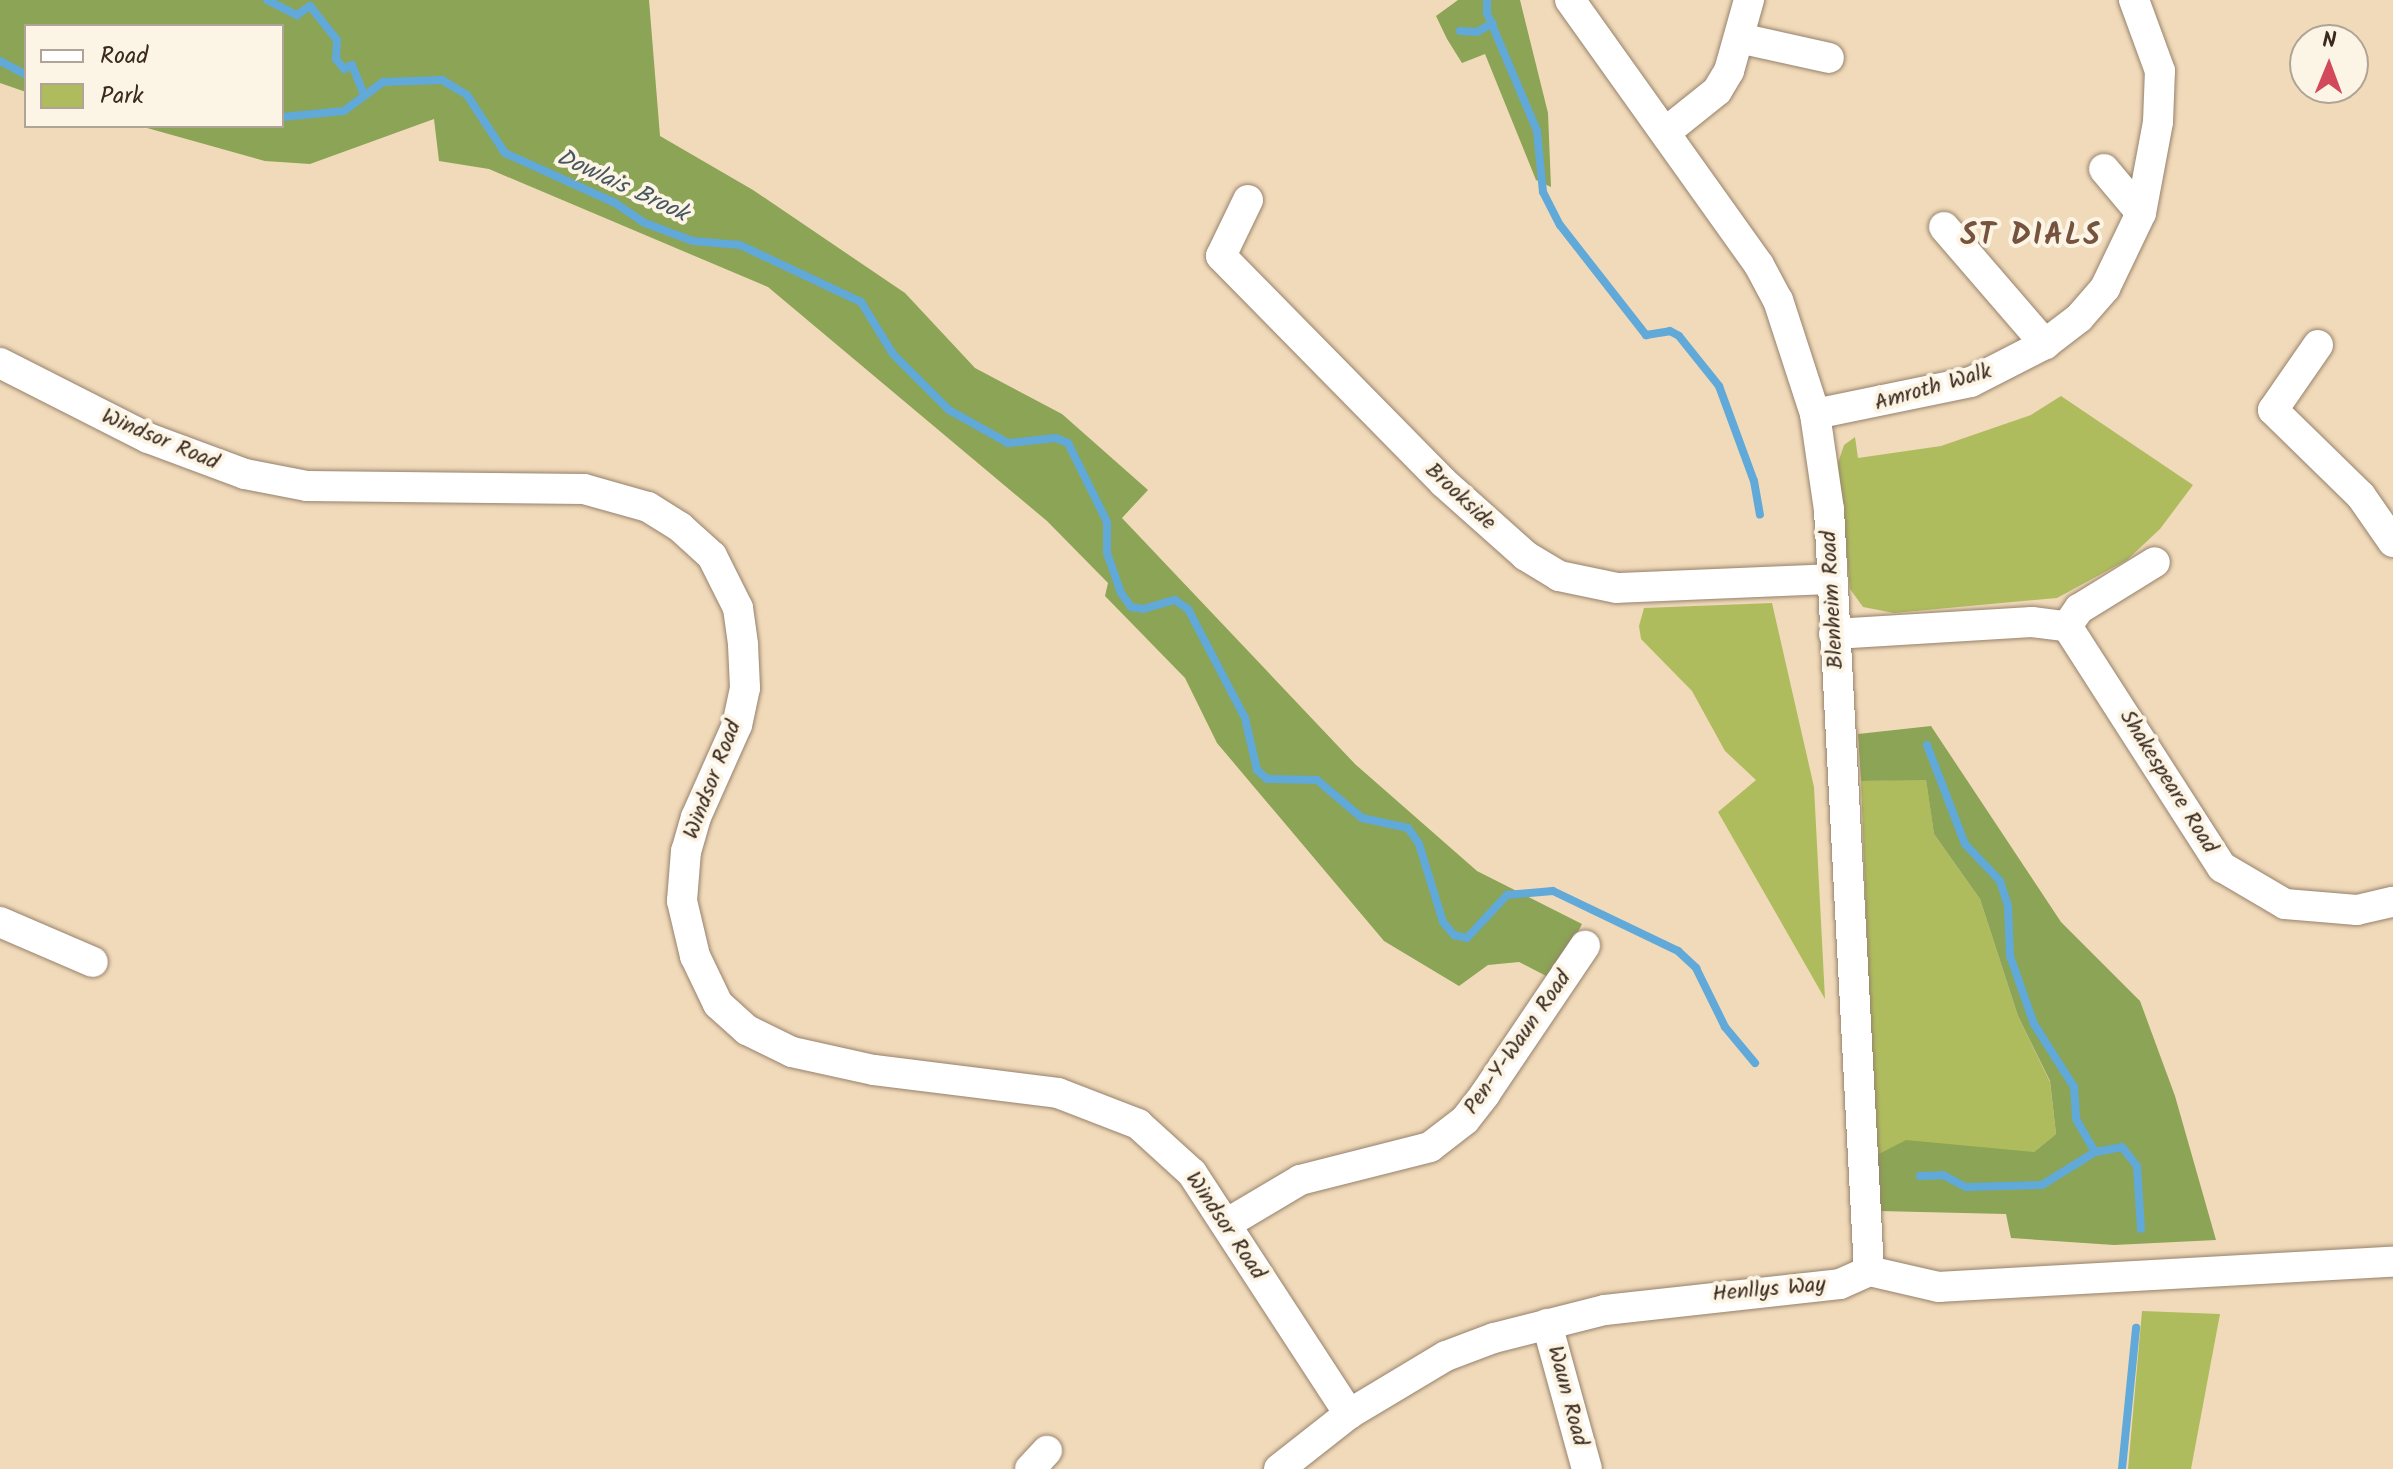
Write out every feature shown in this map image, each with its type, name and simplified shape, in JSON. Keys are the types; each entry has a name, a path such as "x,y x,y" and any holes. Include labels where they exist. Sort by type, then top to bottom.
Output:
{"street":[{"name":"Blenheim Road","path":"1570,0 1725,211 1778,300 1815,414 1832,579 1869,1271"},
{"path":"1667,131 1717,91 1739,38 1749,0"},
{"name":"Amroth Walk","path":"1815,414 1971,382 2045,344 2079,318 2105,288 2141,213 2152,171 2160,71 2134,0"},
{"path":"1739,38 1829,58"},
{"path":"2104,169 2141,213"},
{"name":"Brookside","path":"1248,200 1221,256 1443,482 1526,556 1559,576 1617,588 1832,579"},
{"path":"1944,227 2045,344"},
{"path":"2318,345 2273,410 2353,487 2393,542"},
{"name":"Windsor Road","path":"0,363 148,438 245,474 307,486 584,489 648,507 680,527 712,556 738,608 743,645 745,688 737,725 696,817 686,851 682,901 695,956 718,1004 747,1030 792,1052 874,1070 998,1083 1107,1108 1161,1142 1192,1173 1349,1414"},
{"path":"1834,634 2032,622 2067,626 2079,609 2155,562"},
{"name":"Shakespeare Road","path":"2067,626 2222,867 2285,904 2357,910 2393,902"},
{"path":"0,922 93,962"},
{"name":"Pen-Y-Waun Road","path":"1226,1224 1300,1180 1430,1147 1465,1120 1585,946"},
{"path":"1869,1271 1901,1282 1953,1287 2393,1262"},
{"name":"Henllys Way","path":"1279,1469 1349,1414 1446,1356 1547,1324 1676,1299 1840,1284 1869,1271"},
{"name":"Waun Road","path":"1547,1324 1587,1469"}],"green space":[{"path":"0,0 649,0 660,136 753,190 905,293 975,368 1062,414 1148,490 1122,518 1355,764 1477,871 1582,924 1554,980 1519,962 1488,965 1459,986 1384,941 1217,743 1185,678 1105,596 1108,583 1047,521 768,287 489,169 439,161 434,119 310,164 265,161 147,128 284,128 284,24 24,24 24,91 0,83"},
{"path":"1458,0 1520,0 1548,113 1551,187 1536,180 1485,54 1462,63 1447,39 1436,16"},
{"path":"2061,396 2193,485 2160,529 2127,560 2057,598 1894,613 1863,607 1850,589 1838,463 1844,445 1855,437 1858,458 1941,446 2031,415"},
{"path":"1772,603 1814,787 1825,999 1718,812 1756,780 1725,751 1692,691 1641,639 1639,626 1644,608"},
{"path":"1931,726 2061,922 2140,1001 2175,1096 2216,1240 2114,1245 2011,1238 2006,1214 1879,1211 1875,1156 1906,1140 2034,1152 2056,1134 2050,1081 2018,1016 1980,899 1934,834 1926,780 1861,781 1858,734"},
{"path":"1926,779 1934,834 1980,899 2018,1016 2050,1082 2056,1134 2034,1152 1875,1156 1861,781"},
{"path":"2142,1311 2220,1314 2191,1469 2128,1469"}],"waterway":[{"path":"267,0 297,15 310,6 337,40 336,59 344,69 352,65 364,95"},
{"path":"1487,0 1487,13 1537,131 1543,192 1560,225 1646,335 1670,331 1679,336 1719,386 1754,481 1760,514"},
{"path":"1460,31 1477,32 1493,23"},
{"name":"Dowlais Brook","path":"0,61 24,74"},
{"name":"Dowlais Brook","path":"284,117 344,111 383,82 442,80 467,95 505,153 615,203 645,223 693,241 740,245 861,302 893,354 949,410 1008,443 1056,438 1068,443 1107,522 1107,553 1121,593 1131,607 1143,609 1175,600 1188,609 1245,718 1257,770 1267,779 1317,780 1362,818 1408,828 1419,844 1443,922 1454,935 1467,938 1507,895 1553,891 1678,951 1696,968 1725,1027 1755,1063"},
{"path":"1927,745 1965,844 2000,881 2008,906 2010,956 2034,1024 2074,1087 2076,1119 2095,1152"},
{"name":"Dowlais Brook","path":"1920,1176 1943,1175 1966,1187 2042,1185 2095,1152 2122,1147 2137,1166 2141,1229"},
{"name":"Dowlais Brook","path":"2122,1469 2136,1328"}],"district":[{"name":"ST DIALS","path":"2031,236"}]}
